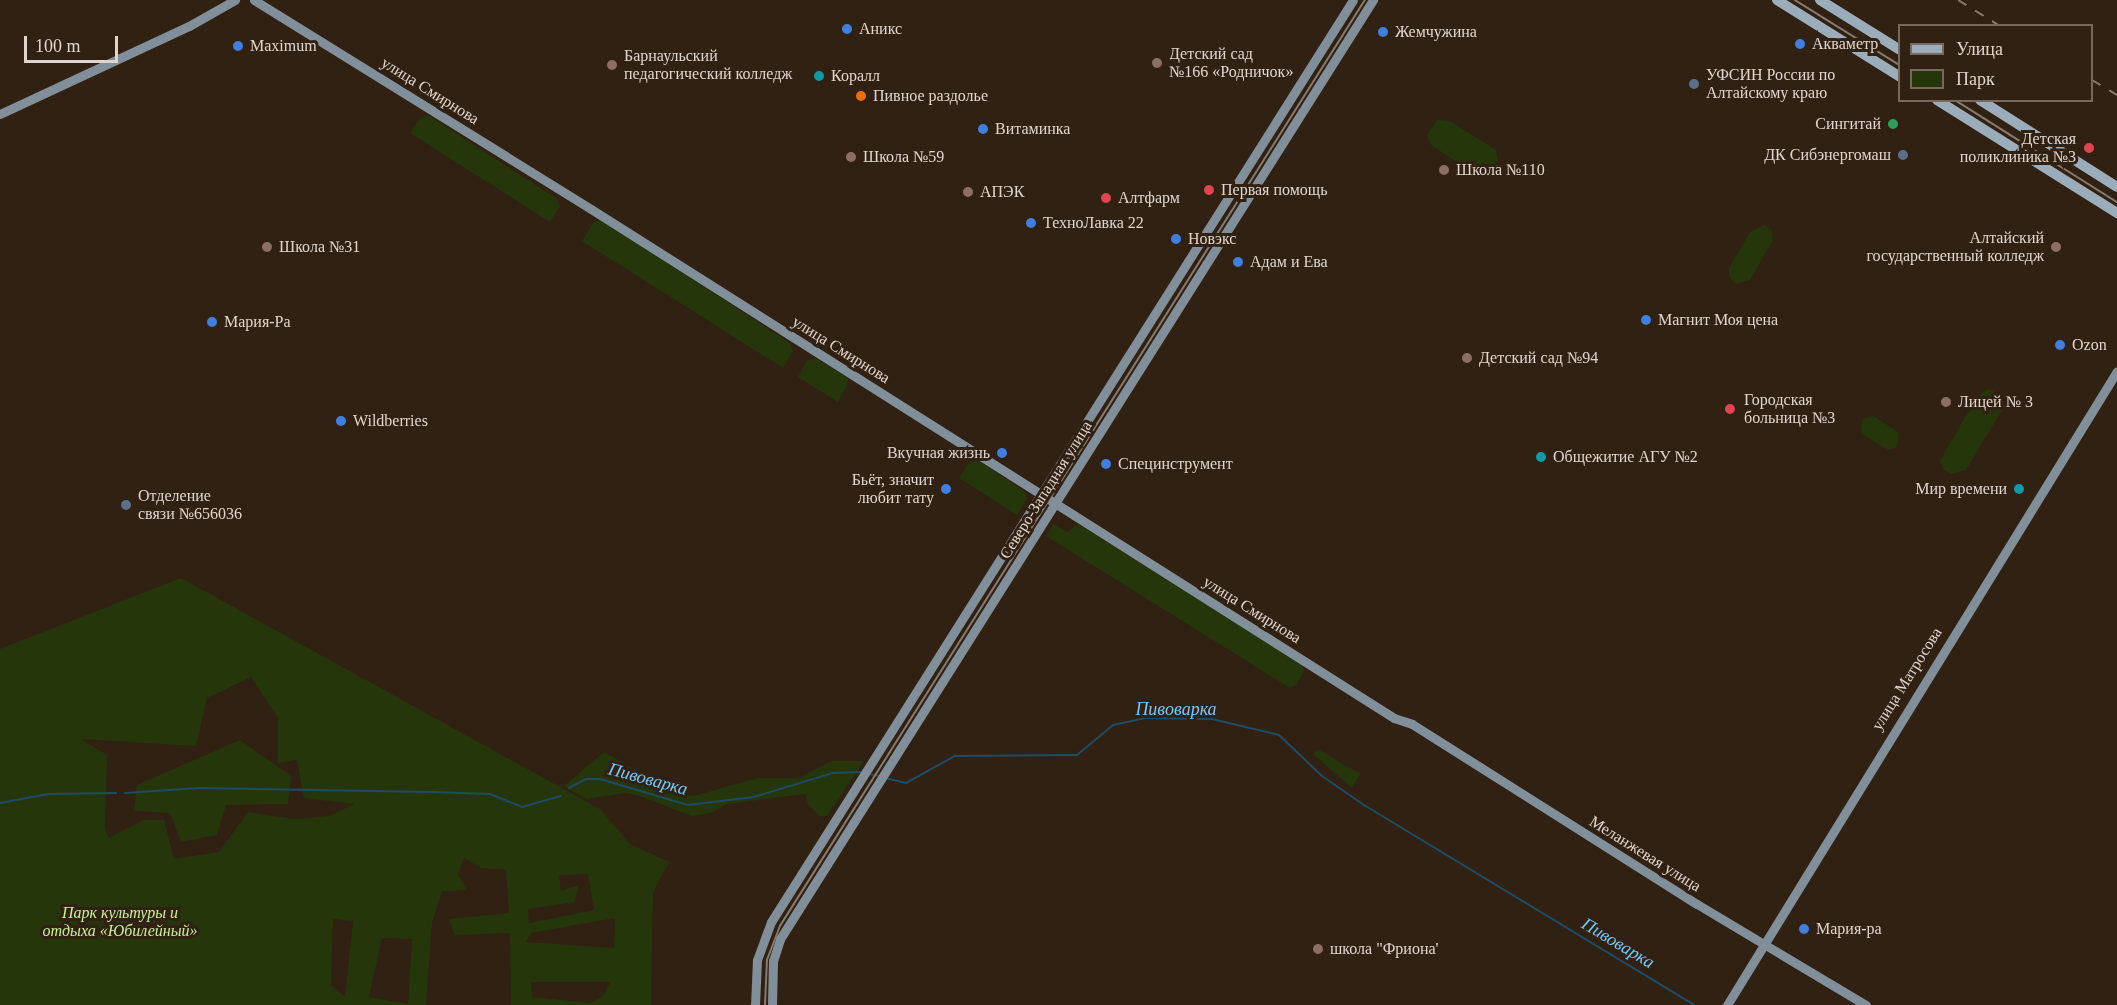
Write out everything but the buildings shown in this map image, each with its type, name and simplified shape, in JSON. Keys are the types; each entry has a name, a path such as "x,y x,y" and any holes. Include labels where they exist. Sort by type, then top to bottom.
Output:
{"main road":[{"path":"1777,0 1898,76"},
{"path":"1820,0 1898,49"},
{"path":"1940,102 2117,213"},
{"path":"1983,102 2117,187"}],"street":[{"path":"0,114 207,17 235,0"},
{"name":"улица Смирнова","path":"254,0 1056,502 1394,718 1412,724"},
{"name":"Северо-Западная улица","path":"755,1005 757,960 764,936 1353,0"},
{"name":"Северо-Западная улица","path":"772,1005 773,961 780,939 1373,0"},
{"name":"улица Матросова","path":"1727,1005 2117,371"},
{"name":"Меланжевая улица","path":"1412,724 1764,944 1866,1005"}],"green space":[{"path":"428,115 557,199 560,206 550,222 410,133 421,117"},
{"path":"1437,120 1450,121 1496,150 1498,161 1488,175 1478,176 1431,145 1427,135"},
{"path":"601,219 790,343 793,351 783,368 582,241 594,222"},
{"path":"1764,225 1772,230 1773,240 1750,280 1735,284 1729,276 1729,268 1750,232"},
{"path":"815,358 847,377 848,384 838,402 798,377 807,361"},
{"path":"1988,389 2003,395 2002,410 1966,470 1952,474 1944,470 1940,461 1977,396"},
{"path":"1874,416 1899,433 1897,447 1888,450 1861,433 1862,419"},
{"path":"977,459 1025,492 1027,499 1017,515 959,478 969,463"},
{"path":"1054,524 1067,532 1078,524 1302,664 1304,671 1296,685 1290,688 1046,536"},
{"name":"Парк культуры и отдыха «Юбилейный»","path":"181,578 600,809 630,844 669,862 653,893 651,1005 511,1005 510,933 455,935 449,919 509,913 506,870 481,868 464,858 458,875 467,890 442,891 432,923 426,1005 0,1005 0,649","holes":["251,677 278,718 278,763 297,760 304,798 355,804 329,816 294,819 248,812 219,852 174,859 164,820 144,820 108,838 105,828 107,755 81,739 196,746 207,698","588,874 594,910 529,923 528,909 575,902 579,885 561,891 559,875","615,918 614,948 526,942 531,933","333,919 353,921 345,997 331,985","382,938 412,939 408,1004 369,997","531,982 609,982 603,996 589,1003 532,997"]},
{"path":"240,740 291,776 288,804 226,805 217,835 181,842 170,813 134,811 137,785"},
{"path":"1318,749 1360,774 1352,788 1313,754"},
{"path":"604,752 679,794 694,796 757,778 799,778 831,761 864,761 827,816 820,816 808,804 805,794 727,804 711,813 692,816 640,796 625,793 587,799 564,786"}],"waterway":[{"name":"Пивоварка","path":"885,778 906,783 955,756 1077,755 1113,725 1145,718 1212,719 1279,735 1322,776 1364,805 1694,1005"},
{"name":"Пивоварка","path":"569,788 586,779 600,779 688,805 754,797 833,773 862,772"},
{"name":"Пивоварка","path":"868,774 880,776"},
{"name":"Пивоварка","path":"125,793 199,788 490,794 522,807 560,796"},
{"name":"Пивоварка","path":"0,803 48,794 116,793"}],"tram line":[{"path":"765,1005 767,960 780,926 1365,0"},
{"path":"1795,0 1898,64"},
{"path":"1958,102 2117,202"}],"railway":[{"path":"1958,0 1997,24"},
{"path":"2093,81 2117,95"}],"place":[{"name":"Аникс","path":"847,29"},
{"name":"Жемчужина","path":"1383,32"},
{"name":"Акваметр","path":"1800,44"},
{"name":"Maximum","path":"238,46"},
{"name":"Детский сад №166 «Родничок»","path":"1157,63"},
{"name":"Барнаульский педагогический колледж","path":"612,65"},
{"name":"Коралл","path":"819,76"},
{"name":"УФСИН России по Алтайскому краю","path":"1694,84"},
{"name":"Пивное раздолье","path":"861,96"},
{"name":"Сингитай","path":"1893,124"},
{"name":"Витаминка","path":"983,129"},
{"name":"Детская поликлиника №3","path":"2089,148"},
{"name":"ДК Сибэнергомаш","path":"1903,155"},
{"name":"Школа №59","path":"851,157"},
{"name":"Школа №110","path":"1444,170"},
{"name":"Первая помощь","path":"1209,190"},
{"name":"АПЭК","path":"968,192"},
{"name":"Алтфарм","path":"1106,198"},
{"name":"ТехноЛавка 22","path":"1031,223"},
{"name":"Новэкс","path":"1176,239"},
{"name":"Школа №31","path":"267,247"},
{"name":"Алтайский государственный колледж","path":"2056,247"},
{"name":"Адам и Ева","path":"1238,262"},
{"name":"Магнит Моя цена","path":"1646,320"},
{"name":"Мария-Ра","path":"212,322"},
{"name":"Ozon","path":"2060,345"},
{"name":"Детский сад №94","path":"1467,358"},
{"name":"Лицей № 3","path":"1946,402"},
{"name":"Городская больница №3","path":"1730,409"},
{"name":"Wildberries","path":"341,421"},
{"name":"Вкучная жизнь","path":"1002,453"},
{"name":"Общежитие АГУ №2","path":"1541,457"},
{"name":"Специнструмент","path":"1106,464"},
{"name":"Бьёт, значит любит тату","path":"946,489"},
{"name":"Мир времени","path":"2019,489"},
{"name":"Отделение связи №656036","path":"126,505"},
{"name":"Мария-ра","path":"1804,929"},
{"name":"школа \"Фриона'","path":"1318,949"}]}
